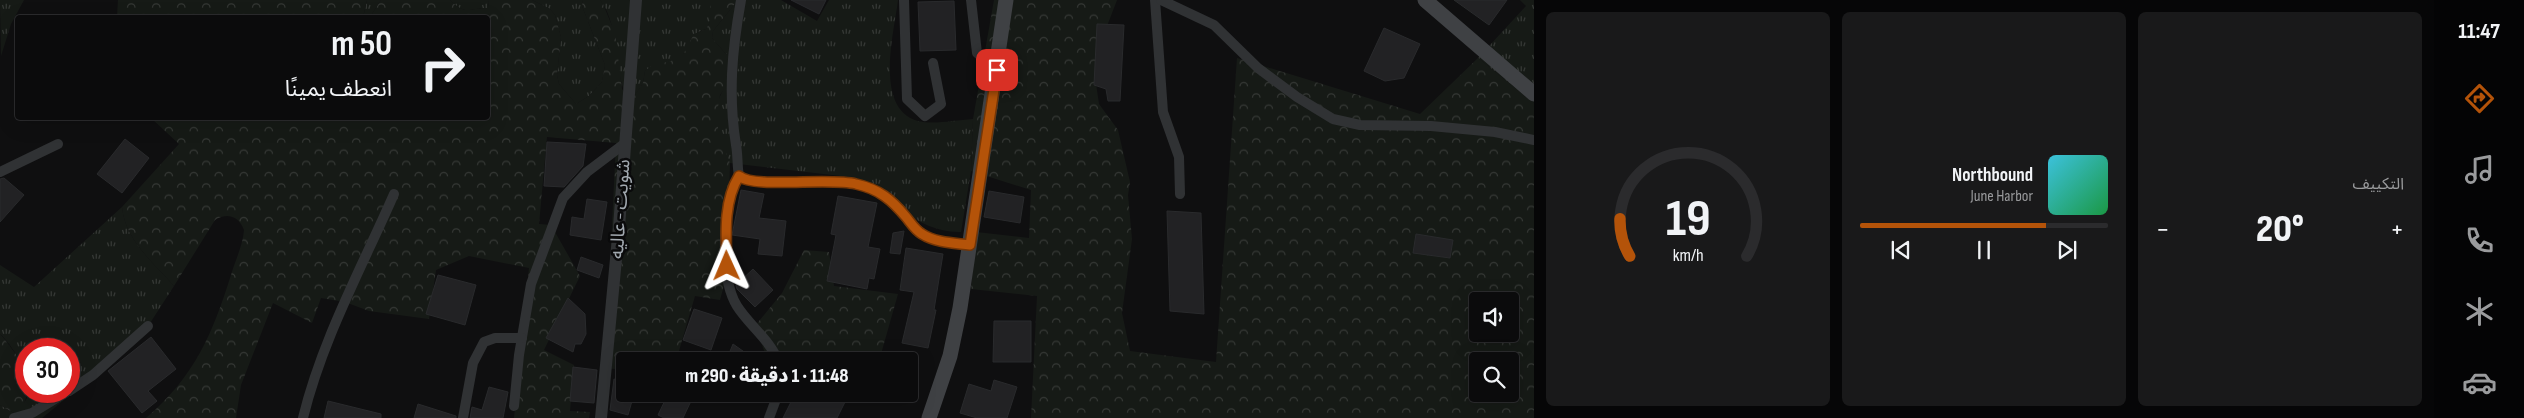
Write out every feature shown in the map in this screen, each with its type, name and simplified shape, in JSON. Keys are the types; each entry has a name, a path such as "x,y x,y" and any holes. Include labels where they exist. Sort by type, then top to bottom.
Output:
{"main road":[{"path":"929,418 950,356 970,245 1006,0"},
{"path":"1425,0 1534,94"}],"street":[{"name":"شويت - عاليه","path":"601,418 619,227 636,0"},
{"path":"742,0 732,59 730,84 739,176 731,193 728,209 727,280 731,295 738,307 774,352"},
{"path":"904,0 907,99 925,116 941,104 933,63"},
{"path":"972,0 977,53 997,70"},
{"path":"1155,0 1163,112 1179,157 1180,194"},
{"path":"1161,0 1214,25 1258,68 1297,97 1334,119 1360,125 1430,126 1495,132 1534,140"},
{"path":"0,172 58,144"},
{"path":"514,406 531,284 563,198 587,172 624,144"},
{"path":"739,176 744,180 754,182 836,180 866,187 884,194 922,234 936,240 970,245"},
{"path":"303,418 313,382 330,338 394,194"},
{"path":"80,383 93,375 148,326"},
{"path":"463,418 473,363 484,342 495,338 522,338"},
{"path":"769,418 775,402"},
{"path":"14,418 36,415 52,403"}],"green space":[{"path":"0,0 24,0 11,24 1,56"},
{"path":"118,0 367,0 363,15 117,15"},
{"path":"367,0 381,0 371,15 364,15"},
{"path":"381,0 450,0 460,8 468,10 488,8 489,0 532,0 550,9 555,15 561,37 557,75 559,84 576,104 589,96 602,82 605,65 582,6 583,0 600,0 603,4 615,33 622,89 631,101 643,83 645,71 651,66 671,61 684,53 694,34 706,29 710,22 710,0 738,0 713,31 712,38 725,53 741,65 720,95 718,107 718,131 730,163 727,274 720,300 695,296 679,352 616,352 616,369 605,368 616,143 547,137 539,224 551,225 580,276 544,350 574,365 570,411 590,412 589,418 514,418 529,268 469,256 436,270 429,319 369,311 345,302 321,298 312,323 273,303 241,385 236,418 146,418 177,386 200,353 209,336 241,247 244,230 239,221 232,217 224,216 215,220 174,286 141,250 128,230 122,207 179,144 153,120 490,120 490,15 371,15"},
{"path":"450,0 489,0 488,8 464,10"},
{"path":"532,0 583,0 582,6 605,65 602,82 589,96 576,104 559,84 557,75 561,37 555,15 550,9"},
{"path":"600,0 710,0 710,22 706,29 695,34 682,55 645,71 643,83 631,102 625,93 621,81 607,11"},
{"path":"738,0 781,0 817,21 829,0 898,0 890,71 892,89 897,104 907,116 923,122 973,119 971,171 961,232 945,231 930,226 903,211 877,192 849,177 730,163 719,139 716,111 721,94 741,65 725,53 712,38 713,31"},
{"path":"994,0 1117,0 1107,26 1096,84 1099,104 1118,130 1130,182 1128,195 1132,239 1122,313 1130,351 1216,362 1237,58 1420,114 1478,58 1534,103 1534,418 1031,418 1037,296 971,289 976,232 1029,238 1031,190 971,171 973,119"},
{"path":"1520,0 1534,0 1534,103 1478,58 1526,6"},
{"path":"122,207 128,230 134,240 174,286 141,337 80,387 80,338 15,338 15,352 0,334 0,265 34,287"},
{"path":"804,250 829,252 834,286 898,294 882,352 765,352 755,326 782,293"},
{"path":"0,334 15,352 15,403 24,403 22,411 14,413 0,405"},
{"path":"24,403 60,403 42,418 0,418 0,405 17,415"}],"building":[{"path":"791,0 826,0 819,14"},
{"path":"1454,0 1507,0 1489,25"},
{"path":"954,1 956,50 920,51 918,2"},
{"path":"1097,24 1124,25 1120,101 1108,101 1106,89 1094,85"},
{"path":"1384,28 1420,44 1404,78 1385,81 1364,71"},
{"path":"125,139 149,158 122,193 97,174"},
{"path":"547,142 586,144 583,166 564,187 544,186"},
{"path":"4,178 24,195 0,222 0,179"},
{"path":"741,190 764,194 759,218 786,221 782,256 758,254 760,239 732,235"},
{"path":"989,191 1024,197 1020,223 984,217"},
{"path":"838,196 877,203 868,247 880,249 874,279 869,278 867,289 827,281 836,235 831,234"},
{"path":"587,199 607,202 601,240 570,235 572,217 584,219"},
{"path":"1167,211 1201,213 1204,314 1170,311"},
{"path":"904,231 900,254 890,253 893,233"},
{"path":"1416,234 1453,240 1450,258 1413,253"},
{"path":"906,248 943,254 934,310 936,310 928,348 902,343 914,292 900,290"},
{"path":"581,257 603,265 599,278 577,270"},
{"path":"753,269 773,290 755,307 737,289 736,285"},
{"path":"438,275 476,285 465,325 426,314"},
{"path":"568,298 585,314 586,334 581,344 575,344 573,352 546,338"},
{"path":"694,309 722,318 711,350 683,340"},
{"path":"994,321 1031,321 1031,362 993,362"},
{"path":"151,337 176,369 148,391 157,401 142,413 108,371"},
{"path":"733,344 744,352 730,352"},
{"path":"573,367 597,370 594,403 570,401"},
{"path":"614,379 616,380 616,402 632,402 628,415 610,410"},
{"path":"994,380 1017,387 1007,418 977,418 960,413 969,384 991,391"},
{"path":"489,387 508,392 503,418 470,418 472,407 482,410"},
{"path":"328,401 381,414 381,418 324,418"},
{"path":"664,402 691,402 683,418 664,418 658,415"},
{"path":"791,402 845,402 837,418 783,418"},
{"path":"418,404 456,416 456,418 414,418"}],"route":[{"path":"727,266 726,231 728,209 731,193 739,176 744,180 768,183 836,180 875,189 884,194 914,228 922,234 936,240 970,245 997,70"}]}
